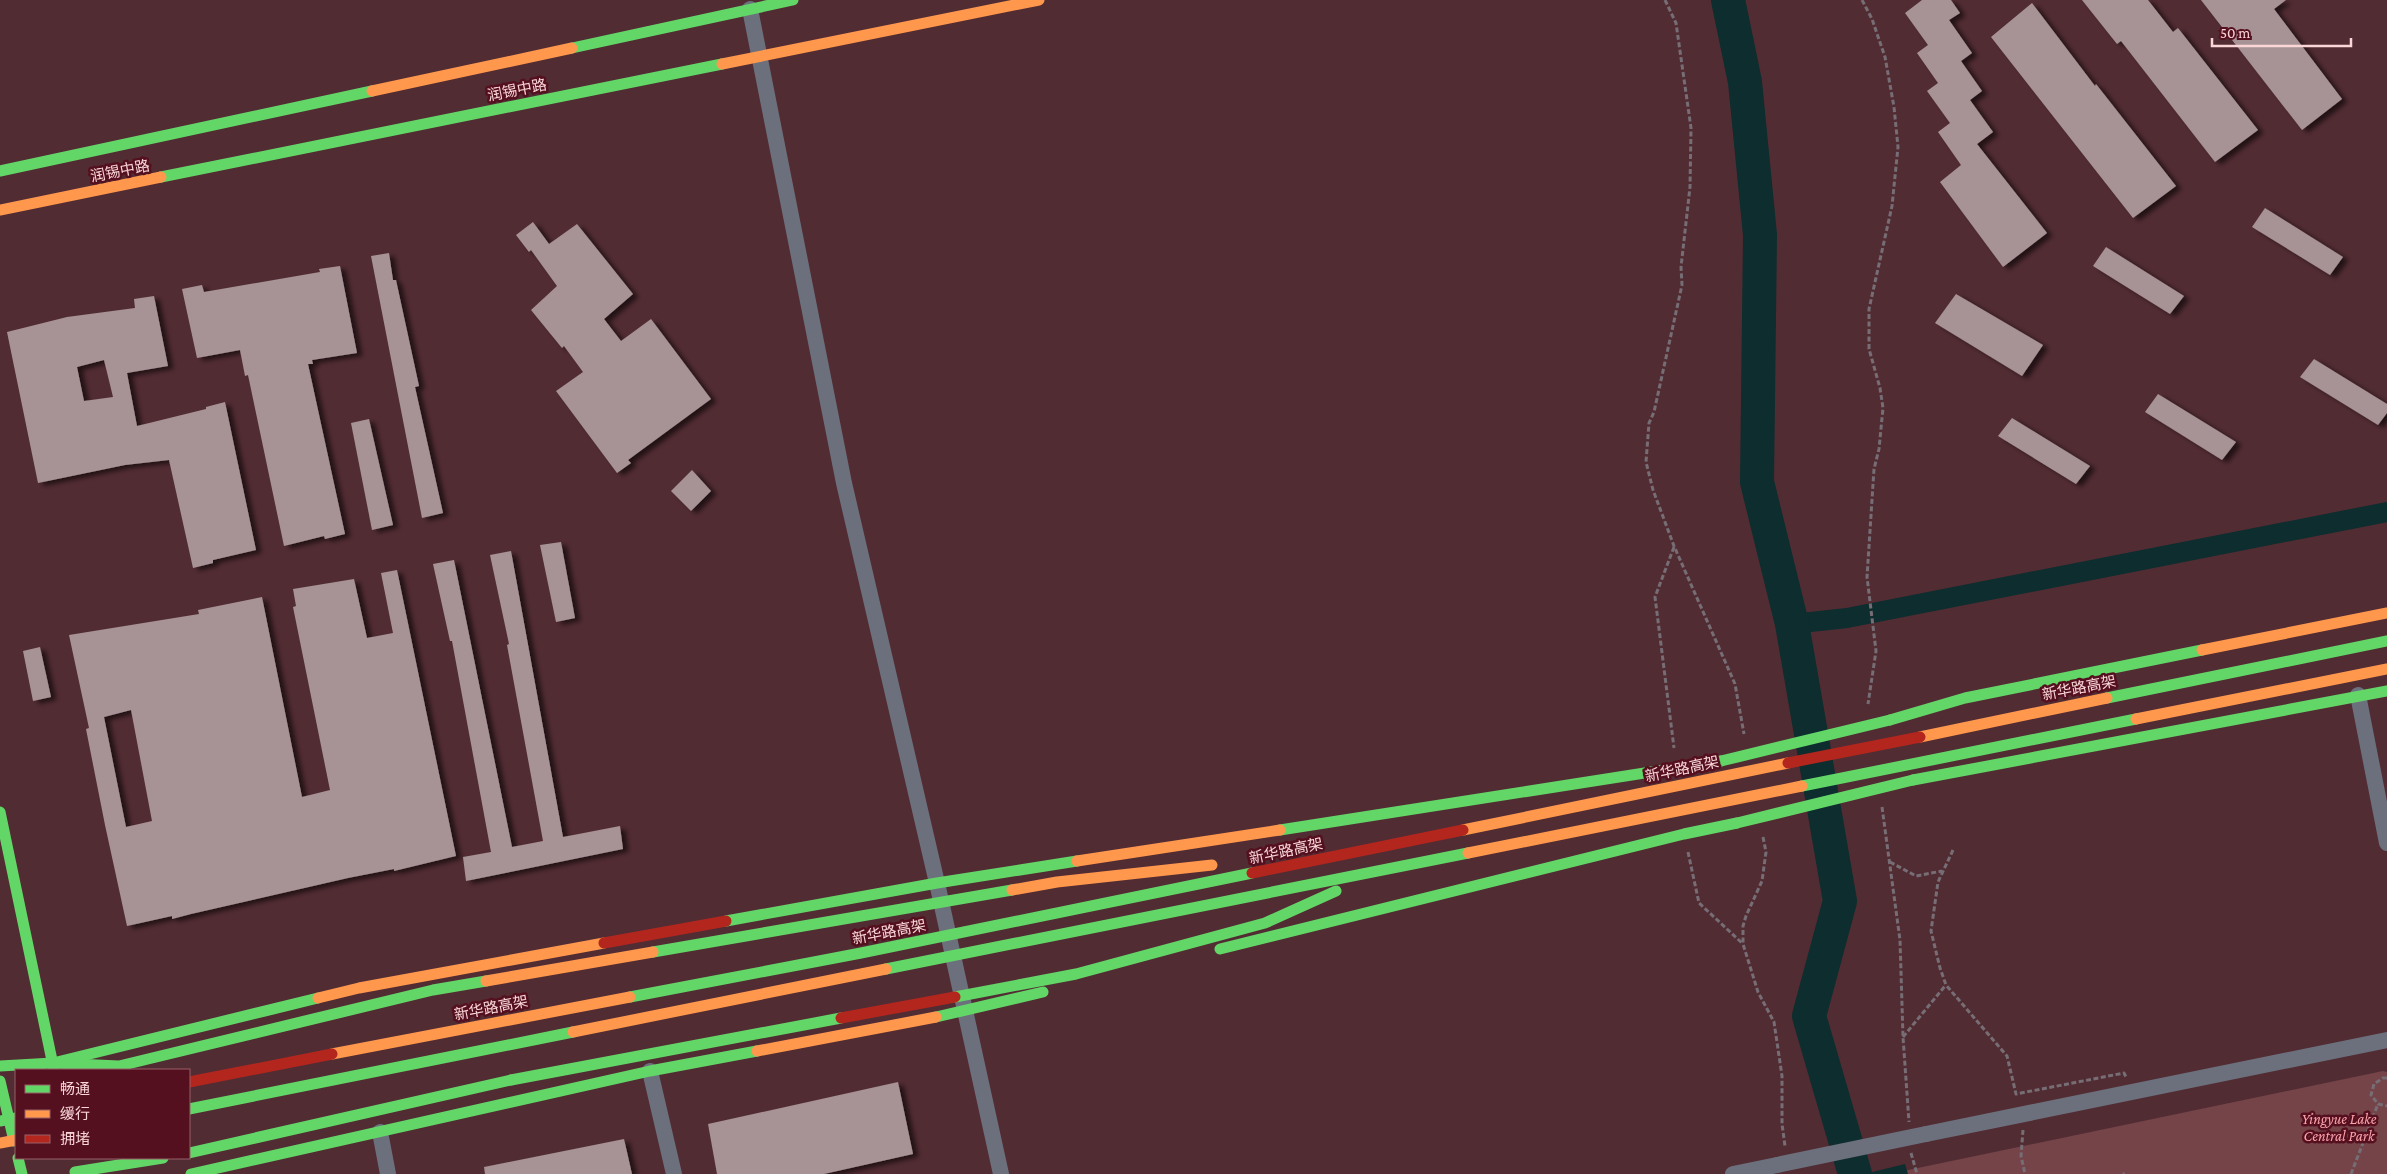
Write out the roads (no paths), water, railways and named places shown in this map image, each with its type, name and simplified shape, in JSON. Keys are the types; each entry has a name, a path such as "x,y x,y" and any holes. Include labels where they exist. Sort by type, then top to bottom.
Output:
{"main road":[{"name":"润锡中路","path":"0,171 749,5 793,0"},
{"name":"润锡中路","path":"0,210 1039,0"},
{"path":"54,1067 359,988 937,883 1721,761 1890,720 1965,698 2387,613"},
{"name":"新华路高架","path":"190,1082 861,953 2387,642"},
{"path":"190,1109 2387,669"},
{"path":"1205,952 1684,834 1913,780 2387,691"},
{"path":"0,812 54,1067"},
{"path":"1255,860 1383,846"},
{"path":"0,1066 120,1066 433,990 1057,882 1225,864"},
{"path":"190,1153 511,1080 1076,974 1265,923 1383,870"},
{"path":"191,1174 650,1071 965,1012 1166,962"},
{"path":"0,1081 15,1146"},
{"path":"0,1122 15,1118"},
{"path":"0,1143 15,1140"},
{"path":"18,1159 22,1174"},
{"path":"72,1159 76,1174 158,1159"}],"street":[{"path":"749,5 844,483 937,883 1001,1174"},
{"path":"2358,695 2387,844"},
{"path":"1733,1174 1781,1159 1926,1134 2387,1040"},
{"path":"650,1071 674,1174"},
{"path":"380,1132 388,1174"}],"water":[{"path":"1905,1164 1908,1174 1864,1174"}],"waterway":[{"path":"1728,0 1745,82 1760,235 1757,482 1792,624 1840,901 1809,1016 1855,1174"},
{"path":"1792,624 1847,618 2387,512"}],"park label":[{"name":"Yingyue Lake Central Park","path":"2339,1128"}]}
